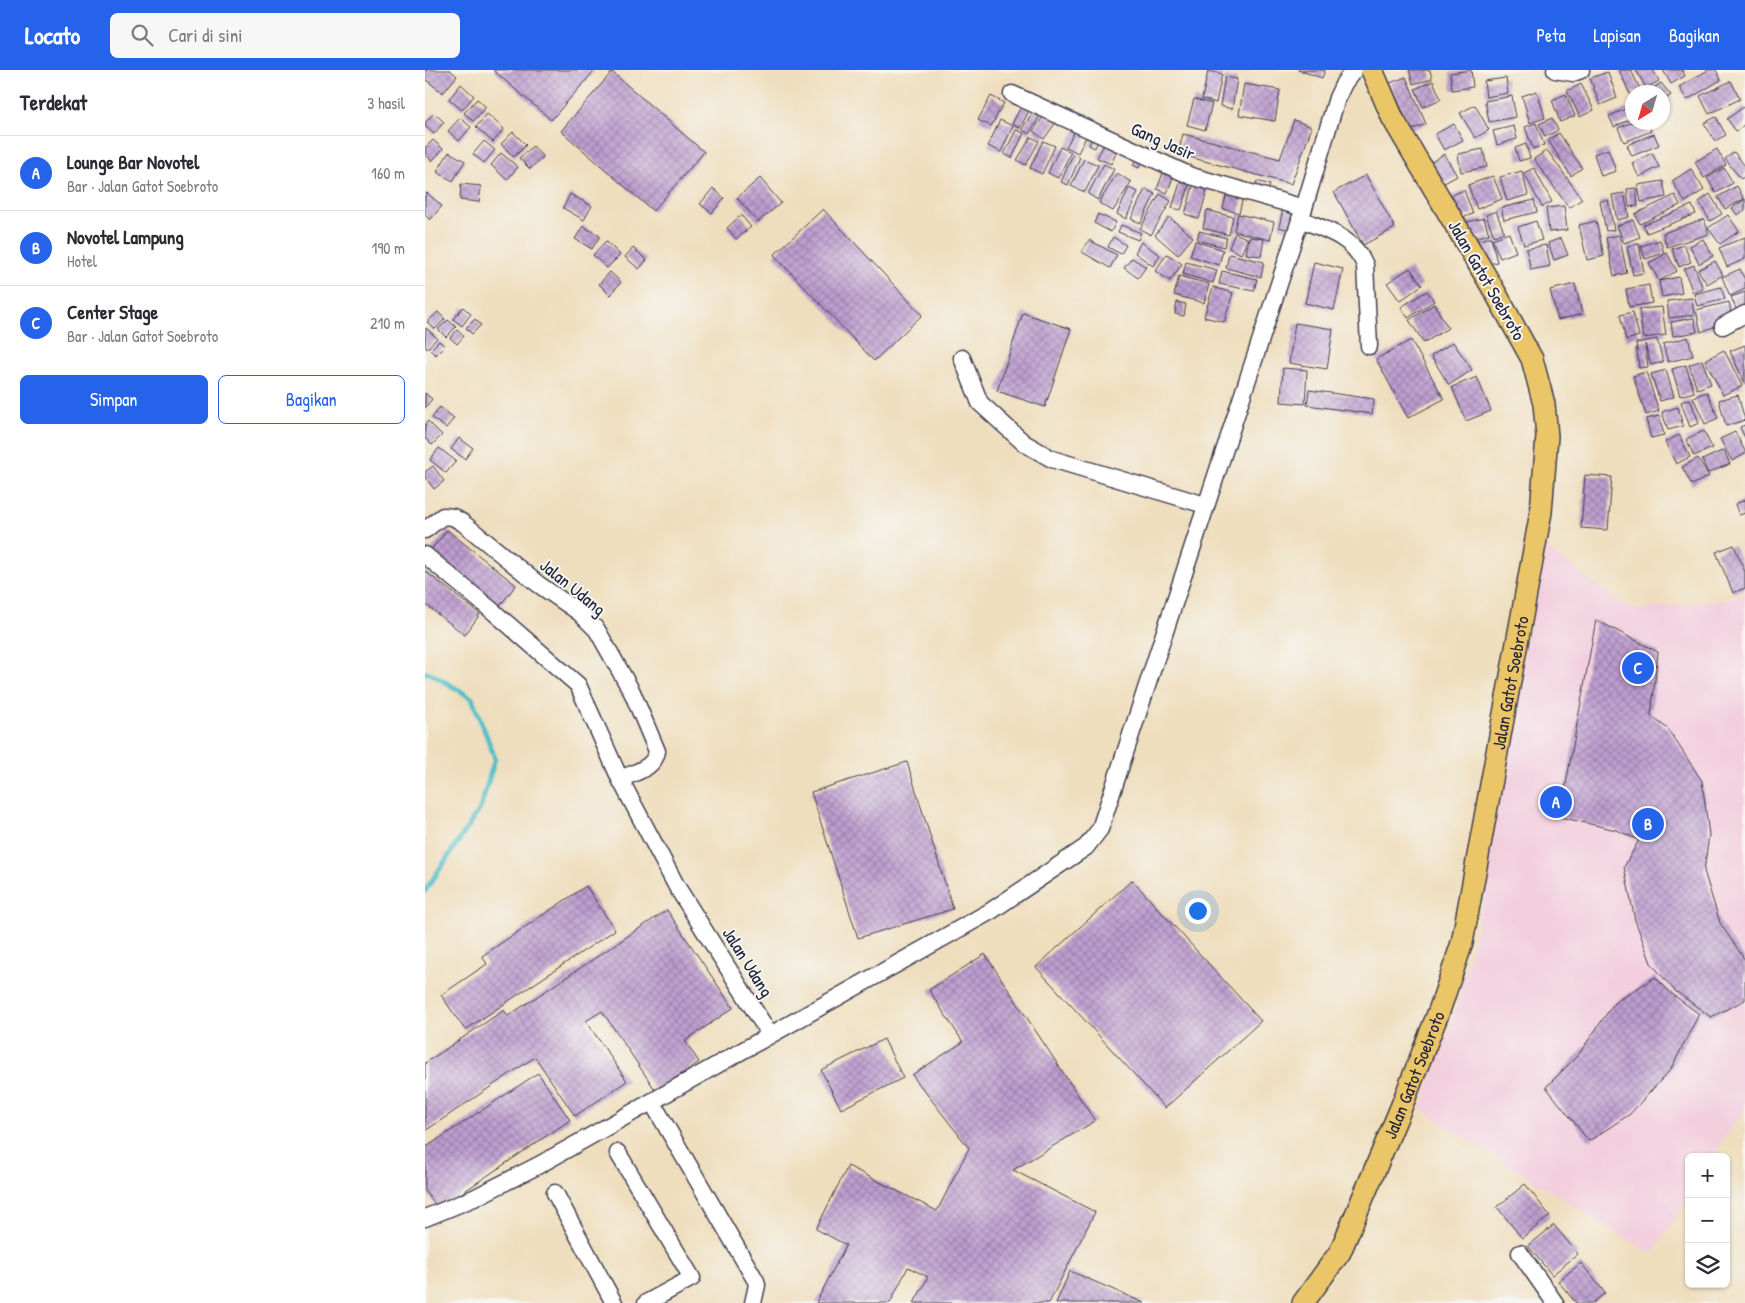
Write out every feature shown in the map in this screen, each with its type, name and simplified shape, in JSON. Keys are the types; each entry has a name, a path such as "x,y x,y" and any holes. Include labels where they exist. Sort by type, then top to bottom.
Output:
{"main road":[{"name":"Jalan Gatot Soebroto","path":"1303,1303 1340,1252 1400,1110 1439,1011 1462,943 1541,512 1547,436 1544,404 1532,359 1495,292 1393,119 1372,70"}],"street":[{"path":"425,1218 474,1198 539,1165 652,1102 991,911 1086,847 1100,829 1302,213 1337,98 1344,83 1354,70"},
{"path":"1555,70 1573,73 1581,70"},
{"name":"Gang Jasir","path":"1012,94 1191,176 1302,213 1337,234 1360,254 1365,265 1369,346"},
{"path":"1723,326 1745,314"},
{"path":"962,358 980,403 1024,443 1052,459 1205,505"},
{"name":"Jalan Udang","path":"425,530 443,516 453,517 538,584 580,613 597,630 632,692 657,751 656,759 649,767 620,779"},
{"name":"Jalan Udang","path":"425,556 495,613 578,685 620,779 677,887 770,1035"},
{"path":"652,1102 756,1281 757,1285 753,1303"},
{"path":"618,1153 692,1278 646,1303"},
{"path":"555,1193 614,1303"},
{"path":"1520,1253 1555,1303"}],"shaded area":[{"path":"1543,546 1631,610 1736,598 1745,592 1745,1110 1715,1153 1685,1153 1685,1202 1652,1255 1420,1109 1451,1023 1473,942 1485,886 1492,829"}],"building":[{"path":"425,70 450,70 457,76 443,93 425,79"},
{"path":"493,70 595,70 551,120"},
{"path":"1298,70 1325,70 1322,78"},
{"path":"1409,70 1430,70 1432,79 1413,84"},
{"path":"1471,70 1473,87 1452,90 1450,73"},
{"path":"1619,70 1631,70 1638,85 1626,85"},
{"path":"1636,70 1653,70 1659,81 1652,85 1644,85"},
{"path":"1663,70 1682,70 1685,76 1671,84"},
{"path":"1708,70 1716,70 1721,80 1687,100 1679,87"},
{"path":"1208,71 1222,74 1216,103 1202,99"},
{"path":"612,72 704,152 653,211 561,131"},
{"path":"1608,72 1617,98 1600,105 1590,78"},
{"path":"1225,77 1237,79 1232,109 1220,106"},
{"path":"1406,77 1426,124 1411,130 1390,83"},
{"path":"1506,78 1508,93 1486,97 1484,81"},
{"path":"1433,81 1441,99 1423,107 1415,89"},
{"path":"1731,81 1740,99 1709,114 1700,96"},
{"path":"461,84 474,96 462,110 449,99"},
{"path":"1244,84 1280,90 1275,121 1239,115"},
{"path":"1581,84 1594,110 1580,117 1567,91"},
{"path":"1537,91 1545,118 1530,123 1522,96"},
{"path":"1566,94 1575,116 1560,122 1552,100"},
{"path":"991,96 1004,103 991,126 978,120"},
{"path":"1512,96 1516,117 1489,122 1485,101"},
{"path":"477,99 486,107 473,121 464,113"},
{"path":"1194,99 1212,104 1205,130 1187,125"},
{"path":"1024,101 1032,105 1020,128 1012,124"},
{"path":"1475,105 1489,130 1475,138 1460,113"},
{"path":"1745,106 1745,124 1736,131 1727,119"},
{"path":"1036,107 1043,111 1029,134 1022,129"},
{"path":"1625,109 1625,122 1614,127 1609,116"},
{"path":"434,113 444,122 434,134 425,126 425,123"},
{"path":"487,114 504,129 493,142 476,127"},
{"path":"1045,114 1056,122 1044,139 1033,131"},
{"path":"1716,117 1726,135 1715,141 1704,123"},
{"path":"460,118 471,127 459,141 448,131"},
{"path":"1552,118 1558,130 1545,137 1539,124"},
{"path":"1000,120 1013,126 1001,152 988,146"},
{"path":"1294,120 1312,127 1291,184 1178,154 1183,134 1280,159"},
{"path":"1536,123 1544,145 1533,149 1525,127"},
{"path":"1454,124 1463,140 1444,150 1435,134"},
{"path":"1625,125 1625,130 1651,131 1624,142 1618,128"},
{"path":"1514,126 1517,139 1497,145 1493,131"},
{"path":"1077,127 1088,133 1078,153 1066,147"},
{"path":"1016,130 1024,133 1012,158 1004,154"},
{"path":"513,132 526,145 514,157 501,144"},
{"path":"1094,133 1100,136 1095,148 1089,145"},
{"path":"1559,133 1582,168 1571,176 1548,140"},
{"path":"1654,134 1659,145 1632,156 1627,145"},
{"path":"1031,137 1039,141 1026,165 1017,160"},
{"path":"1107,139 1120,145 1111,164 1097,158"},
{"path":"433,140 443,149 432,161 425,154 425,148"},
{"path":"484,141 495,150 484,163 473,154"},
{"path":"1043,141 1055,146 1042,174 1030,168"},
{"path":"1526,144 1530,158 1519,161 1515,148"},
{"path":"533,146 543,157 530,169 519,158"},
{"path":"1060,147 1071,152 1058,178 1048,173"},
{"path":"1483,149 1487,167 1461,172 1458,154"},
{"path":"1608,149 1616,171 1601,176 1594,154"},
{"path":"1717,149 1726,165 1704,178 1695,162"},
{"path":"1547,150 1582,199 1569,208 1534,159"},
{"path":"449,152 465,161 453,181 437,172"},
{"path":"1734,152 1745,166 1745,176 1741,179 1725,159"},
{"path":"501,153 518,167 507,180 491,165"},
{"path":"1652,153 1659,167 1639,177 1632,163"},
{"path":"1073,154 1080,157 1068,185 1061,182"},
{"path":"1139,154 1145,156 1139,168 1133,165"},
{"path":"1444,154 1457,176 1439,186 1427,165"},
{"path":"1084,159 1098,165 1085,192 1071,186"},
{"path":"1104,164 1114,169 1098,200 1088,194"},
{"path":"1165,168 1175,172 1167,193 1157,189"},
{"path":"1534,168 1552,202 1542,207 1524,173"},
{"path":"1724,168 1733,183 1716,193 1707,178"},
{"path":"1691,169 1704,190 1685,202 1672,181"},
{"path":"1522,171 1528,195 1507,201 1500,177"},
{"path":"1117,173 1131,182 1113,211 1099,203"},
{"path":"1366,175 1395,228 1363,245 1334,192"},
{"path":"1493,176 1502,199 1477,209 1468,185"},
{"path":"1182,177 1191,180 1181,210 1172,208"},
{"path":"760,178 781,203 758,222 737,198"},
{"path":"1257,181 1270,185 1266,197 1253,192"},
{"path":"1663,181 1666,197 1641,202 1638,185"},
{"path":"1194,183 1208,188 1199,219 1185,214"},
{"path":"461,184 481,186 479,202 460,200"},
{"path":"1737,186 1744,199 1725,209 1718,197"},
{"path":"713,188 724,198 712,213 700,204"},
{"path":"1129,188 1138,192 1126,219 1117,214"},
{"path":"1228,188 1244,193 1239,213 1223,209"},
{"path":"1636,188 1638,206 1629,207 1627,189"},
{"path":"1145,189 1155,194 1141,223 1131,219"},
{"path":"1464,190 1473,214 1459,219 1450,196"},
{"path":"427,193 442,206 430,220 425,215 425,195"},
{"path":"1624,193 1629,217 1617,220 1612,195"},
{"path":"570,194 592,206 584,220 563,208"},
{"path":"1160,194 1171,201 1151,235 1140,229"},
{"path":"1710,194 1722,214 1710,221 1699,202"},
{"path":"1675,195 1680,205 1640,224 1635,214"},
{"path":"1745,199 1745,210 1737,215 1732,208"},
{"path":"1534,200 1537,212 1504,220 1501,208"},
{"path":"1608,200 1614,230 1606,231 1600,201"},
{"path":"1692,205 1696,214 1647,233 1643,225"},
{"path":"1564,206 1567,230 1549,232 1546,208"},
{"path":"823,209 922,315 874,361 774,255"},
{"path":"1283,209 1295,211 1290,230 1279,227"},
{"path":"1207,210 1233,217 1229,235 1203,228"},
{"path":"1496,211 1504,232 1494,236 1486,215"},
{"path":"1098,214 1116,222 1111,232 1094,223"},
{"path":"1238,214 1274,222 1270,240 1234,231"},
{"path":"741,215 751,227 736,239 727,228"},
{"path":"1728,215 1739,231 1720,244 1708,228"},
{"path":"1169,217 1193,237 1178,255 1155,235"},
{"path":"1484,218 1489,234 1468,240 1463,223"},
{"path":"1704,219 1709,234 1667,247 1663,233"},
{"path":"1633,220 1640,237 1624,243 1617,226"},
{"path":"1536,221 1542,240 1524,245 1518,227"},
{"path":"1596,221 1604,256 1587,260 1579,225"},
{"path":"1121,225 1141,233 1138,240 1118,232"},
{"path":"583,226 600,236 592,249 575,239"},
{"path":"1199,231 1227,238 1224,247 1197,240"},
{"path":"1235,233 1248,239 1241,254 1229,248"},
{"path":"1509,233 1516,252 1500,258 1492,239"},
{"path":"1619,235 1627,273 1614,276 1606,238"},
{"path":"1113,237 1126,245 1121,254 1108,247"},
{"path":"1249,237 1264,239 1261,256 1246,254"},
{"path":"1491,237 1497,262 1482,265 1475,241"},
{"path":"1745,237 1745,259 1727,267 1719,248"},
{"path":"1561,238 1568,255 1554,260 1548,243"},
{"path":"1703,239 1713,256 1699,264 1690,246"},
{"path":"1089,240 1117,255 1110,268 1082,252"},
{"path":"1660,240 1664,253 1645,259 1641,246"},
{"path":"606,241 620,255 607,268 593,255"},
{"path":"1195,241 1223,250 1219,265 1190,256"},
{"path":"1141,242 1160,255 1153,266 1135,253"},
{"path":"1639,244 1644,273 1633,275 1627,246"},
{"path":"1546,245 1550,266 1531,270 1526,249"},
{"path":"1684,245 1691,262 1679,267 1672,249"},
{"path":"633,248 647,260 639,269 625,257"},
{"path":"1667,253 1677,271 1659,281 1649,263"},
{"path":"1167,254 1182,264 1170,281 1155,271"},
{"path":"1229,254 1264,262 1261,277 1226,268"},
{"path":"1132,258 1146,267 1138,278 1124,268"},
{"path":"1715,261 1723,275 1707,284 1698,270"},
{"path":"1186,262 1217,270 1213,283 1183,274"},
{"path":"1314,262 1343,269 1334,310 1305,303"},
{"path":"1694,265 1703,289 1693,293 1684,269"},
{"path":"1410,268 1422,285 1400,301 1387,283"},
{"path":"1740,269 1745,280 1745,289 1730,296 1722,277"},
{"path":"1222,271 1257,279 1254,291 1219,284"},
{"path":"610,272 621,282 610,295 599,284"},
{"path":"1179,276 1209,284 1204,303 1174,295"},
{"path":"1679,277 1682,293 1662,297 1659,281"},
{"path":"1575,284 1582,314 1558,320 1550,290"},
{"path":"1649,285 1652,303 1629,307 1626,289"},
{"path":"1213,287 1233,293 1224,322 1204,317"},
{"path":"1721,287 1725,299 1697,306 1694,294"},
{"path":"1427,291 1434,301 1408,318 1401,307"},
{"path":"1745,292 1745,310 1738,313 1731,297"},
{"path":"1692,298 1694,315 1669,318 1667,301"},
{"path":"1177,302 1186,304 1184,316 1175,314"},
{"path":"1729,302 1732,319 1701,332 1696,310"},
{"path":"1434,304 1448,328 1424,343 1409,320"},
{"path":"463,307 471,314 462,326 453,319"},
{"path":"1662,307 1666,335 1643,338 1639,309"},
{"path":"438,312 445,319 435,329 427,322"},
{"path":"1633,312 1639,336 1626,340 1620,315"},
{"path":"1023,313 1071,329 1045,407 997,391"},
{"path":"1694,318 1697,332 1673,336 1671,322"},
{"path":"475,319 481,325 472,334 466,328"},
{"path":"448,320 456,327 446,337 438,329"},
{"path":"1295,323 1333,329 1327,369 1289,363"},
{"path":"426,328 437,338 427,349 425,346"},
{"path":"457,330 464,336 457,344 450,338"},
{"path":"1688,337 1693,356 1668,362 1663,344"},
{"path":"1657,339 1663,362 1651,365 1645,344 1648,367 1639,368 1636,343"},
{"path":"1411,340 1444,399 1408,418 1376,359"},
{"path":"439,341 445,346 436,355 430,350"},
{"path":"1453,342 1472,370 1449,385 1431,356"},
{"path":"1745,345 1745,384 1730,351"},
{"path":"1724,350 1742,386 1723,395 1705,360"},
{"path":"1702,360 1711,384 1697,389 1689,365"},
{"path":"1686,365 1694,392 1680,396 1672,369"},
{"path":"1283,368 1307,370 1305,404 1281,402"},
{"path":"1666,370 1674,397 1660,401 1651,374"},
{"path":"1646,372 1659,411 1646,415 1633,376"},
{"path":"1477,377 1491,411 1466,421 1452,387"},
{"path":"1309,390 1374,399 1372,414 1307,405"},
{"path":"1707,392 1718,418 1705,424 1693,397"},
{"path":"425,393 432,399 425,408"},
{"path":"1738,395 1745,420 1726,426 1719,400"},
{"path":"1690,399 1699,423 1690,427 1681,402"},
{"path":"440,407 454,418 446,428 432,418"},
{"path":"1678,407 1683,426 1668,430 1662,412"},
{"path":"1659,416 1664,435 1651,438 1646,419"},
{"path":"428,421 442,435 432,445 425,438 425,425"},
{"path":"1745,425 1745,438 1740,427"},
{"path":"1704,431 1712,448 1694,456 1686,439"},
{"path":"1735,432 1745,454 1732,461 1720,439"},
{"path":"1679,435 1690,457 1676,464 1665,442"},
{"path":"459,438 473,448 465,459 451,449"},
{"path":"439,448 456,461 446,473 430,460"},
{"path":"1724,450 1730,464 1708,473 1702,460"},
{"path":"1698,458 1709,476 1692,485 1682,467"},
{"path":"433,466 444,481 434,489 425,477 425,472"},
{"path":"1585,475 1612,477 1608,530 1581,528"},
{"path":"1745,500 1745,513 1739,515 1735,504"},
{"path":"447,530 516,585 499,607 430,551"},
{"path":"1734,545 1745,572 1745,588 1733,593 1716,552"},
{"path":"425,571 480,614 465,635 425,604"},
{"path":"1596,620 1658,652 1651,716 1668,729 1702,781 1709,835 1704,871 1720,923 1745,960 1745,1000 1711,1017 1674,990 1651,963 1635,920 1624,867 1639,840 1616,830 1560,817"},
{"path":"907,762 953,909 858,938 811,792"},
{"path":"1132,880 1261,1021 1165,1108 1036,967"},
{"path":"586,886 615,930 465,1030 441,995 487,964 482,956"},
{"path":"667,910 733,1008 685,1041 699,1062 656,1091 602,1011 586,1021 627,1081 575,1116 535,1057 425,1131 425,1063 504,1010 508,1016"},
{"path":"985,954 1095,1121 1013,1170 1095,1212 1049,1303 914,1303 928,1277 908,1267 890,1303 816,1303 846,1245 816,1229 848,1166 937,1211 969,1148 912,1075 963,1042 929,990"},
{"path":"1655,977 1672,994 1699,1014 1671,1069 1630,1114 1589,1141 1546,1087 1579,1054 1614,1003"},
{"path":"884,1039 903,1078 841,1109 821,1070"},
{"path":"538,1073 570,1120 438,1209 425,1190 425,1148"},
{"path":"1525,1184 1550,1216 1522,1238 1497,1207"},
{"path":"1554,1225 1578,1254 1552,1275 1528,1246"},
{"path":"1581,1263 1605,1293 1593,1303 1576,1303 1558,1281"},
{"path":"1070,1271 1144,1303 1056,1303"}],"waterway":[{"path":"425,673 430,673 472,698 495,758 480,809 425,891"}],"place":[{"name":"Center Stage","path":"1638,668"},
{"name":"Lounge Bar Novotel","path":"1556,802"},
{"name":"Novotel Lampung","path":"1648,824"}]}
